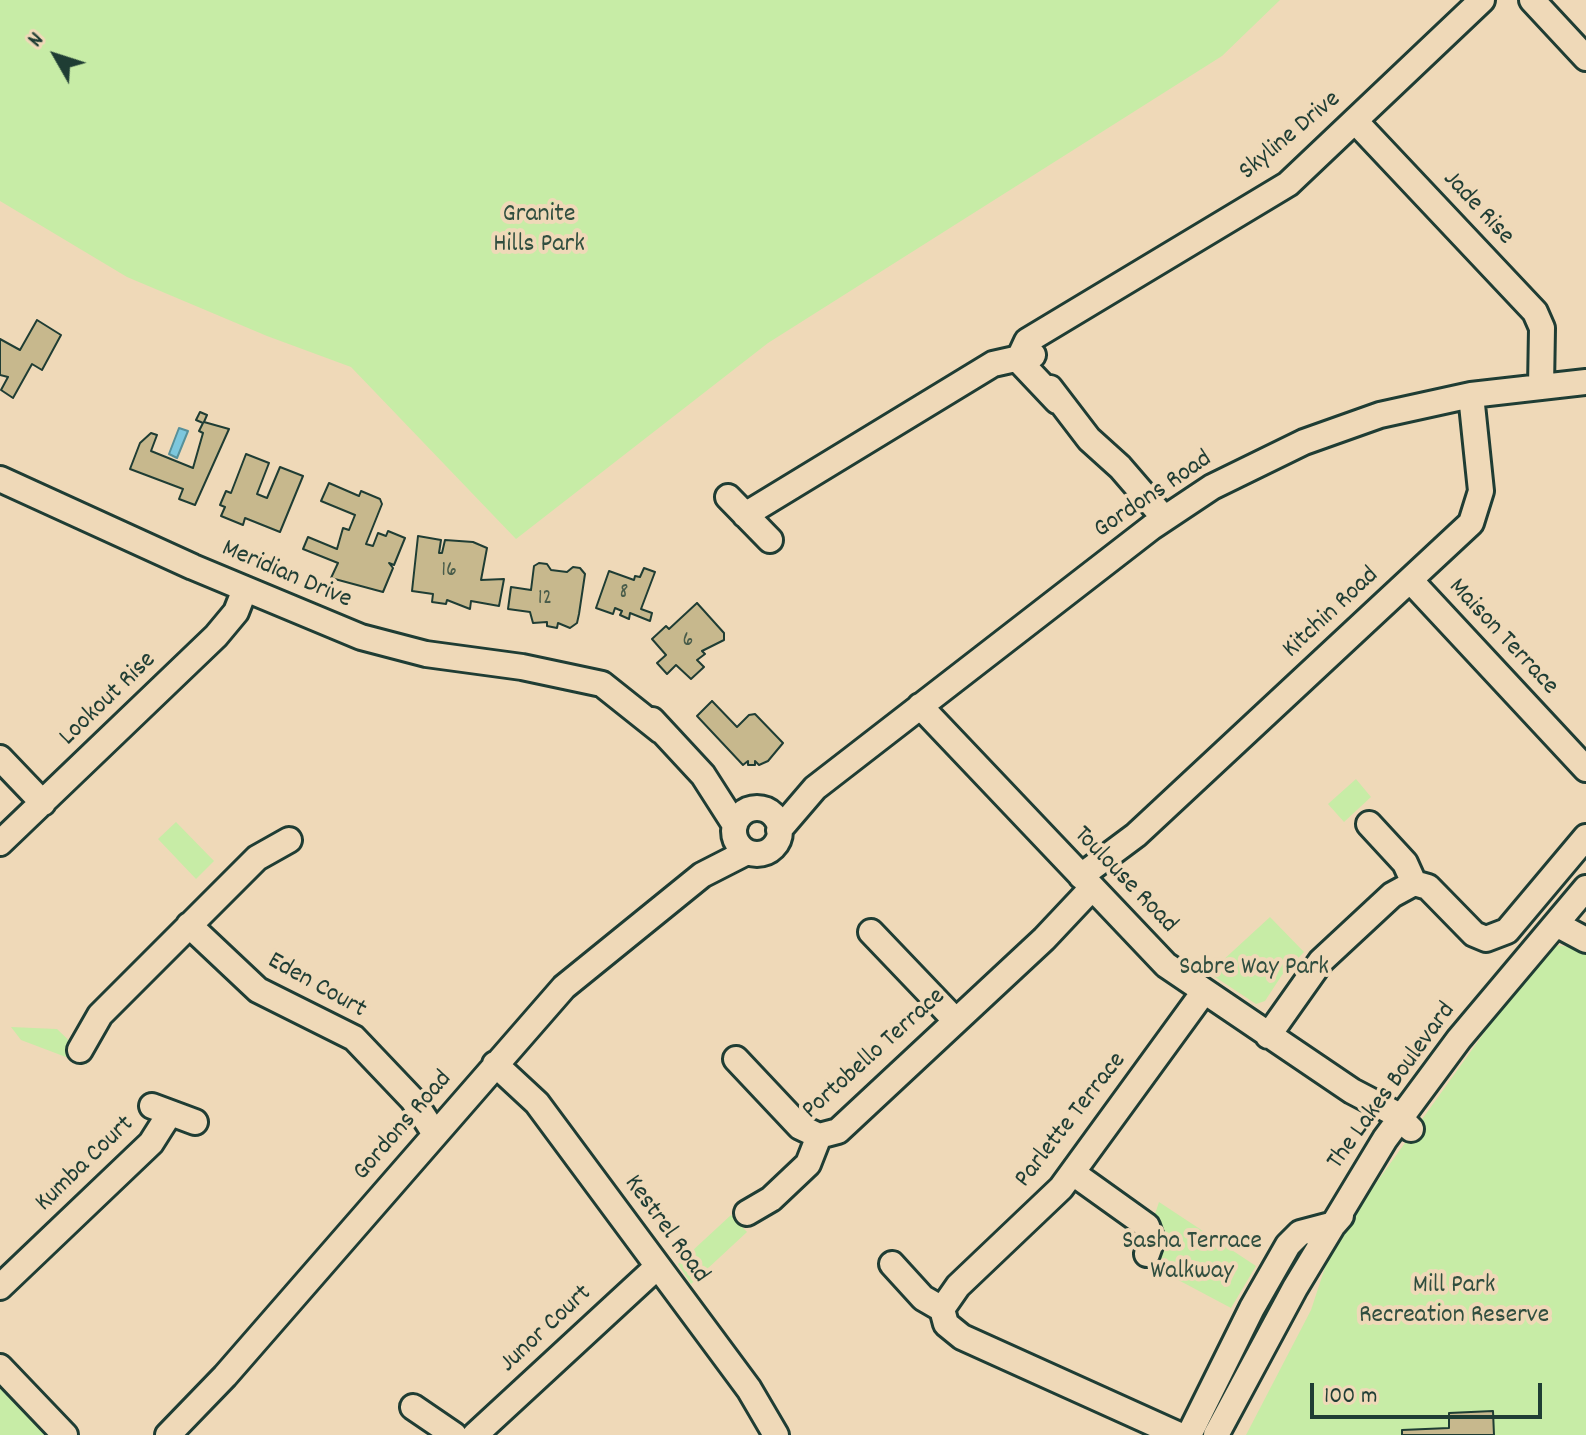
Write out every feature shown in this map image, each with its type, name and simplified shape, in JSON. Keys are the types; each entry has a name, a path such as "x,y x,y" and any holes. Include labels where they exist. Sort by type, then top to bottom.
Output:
{"street":[{"name":"Skyline Drive","path":"745,515 993,364 1027,356 1074,315 1274,193 1482,0"},
{"path":"1538,2 1586,58"},
{"name":"Jade Rise","path":"1355,121 1527,302 1539,319 1546,386"},
{"path":"1027,356 1057,401 1089,439 1120,467 1158,522"},
{"name":"Gordons Road","path":"779,830 815,788 1158,522 1212,487 1304,442 1380,415 1471,395 1586,382"},
{"name":"Kitchin Road","path":"1091,887 1136,835 1471,523 1480,503 1471,395"},
{"name":"Meridian Drive","path":"0,469 41,496"},
{"name":"Meridian Drive","path":"0,479 245,589 383,644 602,684 661,731 703,775 739,837"},
{"path":"728,497 770,540"},
{"name":"Maison Terrace","path":"1410,580 1586,769"},
{"name":"Lookout Rise","path":"0,843 216,636 236,612 245,589"},
{"name":"Toulouse Road","path":"920,706 1166,965 1203,993 1352,1091 1370,1110 1402,1124"},
{"path":"0,758 43,803"},
{"name":"Meridian Drive","path":"703,775 759,809"},
{"name":"Gordons Road","path":"759,809 815,788"},
{"path":"759,809 775,817 779,830 772,848 760,854 739,837 742,814 759,809"},
{"path":"1369,824 1405,863 1414,883 1436,894 1474,934 1493,939 1507,931 1586,837"},
{"name":"Gordons Road","path":"175,1433 578,973 702,875 739,837"},
{"path":"80,1050 85,1022 257,858 289,840"},
{"path":"1268,1036 1321,961 1392,895 1414,883"},
{"name":"Portobello Terrace","path":"747,1213 771,1199 808,1164 819,1136 838,1131 1044,939 1091,887"},
{"name":"The Lakes Boulevard","path":"1216,1435 1334,1224 1459,1039 1586,888"},
{"path":"1556,924 1586,940"},
{"name":"Eden Court","path":"189,925 258,990 354,1038 440,1128"},
{"path":"871,932 956,1021"},
{"name":"Parlette Terrace","path":"942,1309 958,1286 1052,1199 1203,993"},
{"path":"736,1059 800,1127 819,1136"},
{"name":"Kestrel Road","path":"499,1060 526,1082 537,1103 749,1389 776,1435"},
{"name":"Kumba Court","path":"0,1287 151,1143 161,1109 195,1122"},
{"path":"1073,1173 1147,1226 1152,1240 1147,1254"},
{"path":"1189,1435 1246,1320 1288,1245 1307,1229 1334,1224"},
{"path":"892,1264 923,1298 942,1309 946,1324 962,1337 1179,1435"},
{"name":"Junor Court","path":"475,1435 657,1267"},
{"path":"0,1367 65,1435"},
{"name":"Kestrel Road","path":"749,1389 768,1404 789,1435"},
{"name":"The Lakes Boulevard","path":"1223,1435 1238,1394"},
{"path":"413,1407 454,1435"}],"green space":[{"name":"Granite Hills Park","path":"0,0 1280,0 1222,56 768,343 516,539 351,367 267,336 127,277 0,201"},
{"path":"1356,779 1371,797 1344,822 1328,804"},
{"path":"176,822 214,861 196,879 158,839"},
{"name":"Sabre Way Park","path":"1270,917 1304,952 1282,975 1265,1001 1256,1004 1209,973"},
{"name":"Mill Park Recreation Reserve","path":"1548,944 1586,949 1586,1435 1246,1435 1311,1310 1333,1243"},
{"path":"11,1027 57,1029 82,1053 87,1065 21,1040"},
{"name":"Sasha Terrace Walkway","path":"1159,1202 1256,1266 1231,1308 1150,1265 1160,1231 1155,1214"},
{"path":"731,1215 747,1232 691,1284 678,1264"},
{"path":"0,1386 29,1416 39,1418 56,1435 0,1435"}],"water":[{"path":"179,428 188,431 177,458 169,454"}],"building":[{"path":"37,320 61,335 42,370 32,364 13,398 1,390 8,377 0,375 0,339 20,350"},
{"path":"200,412 207,415 204,422 229,429 195,505 179,499 183,489 130,469 140,443 151,433 157,435 151,451 193,468 203,433 199,431 203,423 196,420"},
{"path":"246,454 269,463 257,494 267,498 280,467 303,476 280,532 245,518 243,525 221,516 225,507 220,505 226,491 231,493"},
{"path":"329,483 359,496 361,491 380,499 382,504 366,544 373,546 378,533 386,536 388,531 405,538 394,565 389,563 393,568 383,592 331,578 338,563 303,549 308,537 337,549 343,528 349,530 355,515 321,501"},
{"path":"418,536 441,540 439,553 442,553 445,540 473,542 487,548 481,580 504,579 499,606 471,601 470,609 447,600 446,604 432,602 433,594 412,591"},
{"path":"547,564 551,570 567,572 573,567 580,568 585,574 577,623 570,628 558,623 557,628 547,626 547,622 533,623 530,612 508,609 511,587 531,590 534,566"},
{"path":"644,568 655,572 641,609 652,613 650,621 630,613 629,619 620,615 622,611 615,608 613,614 596,608 609,571 634,580 635,576 640,577"},
{"path":"697,603 724,633 724,640 702,651 705,654 697,660 704,667 691,679 676,665 667,674 657,663 666,655 652,639 666,626 669,629"},
{"path":"712,701 737,727 749,715 755,714 783,743 768,761 759,765 755,761 755,765 748,765 748,761 743,765 697,716"},
{"path":"1493,1411 1494,1435 1402,1435 1402,1430 1449,1428 1449,1413"}]}
